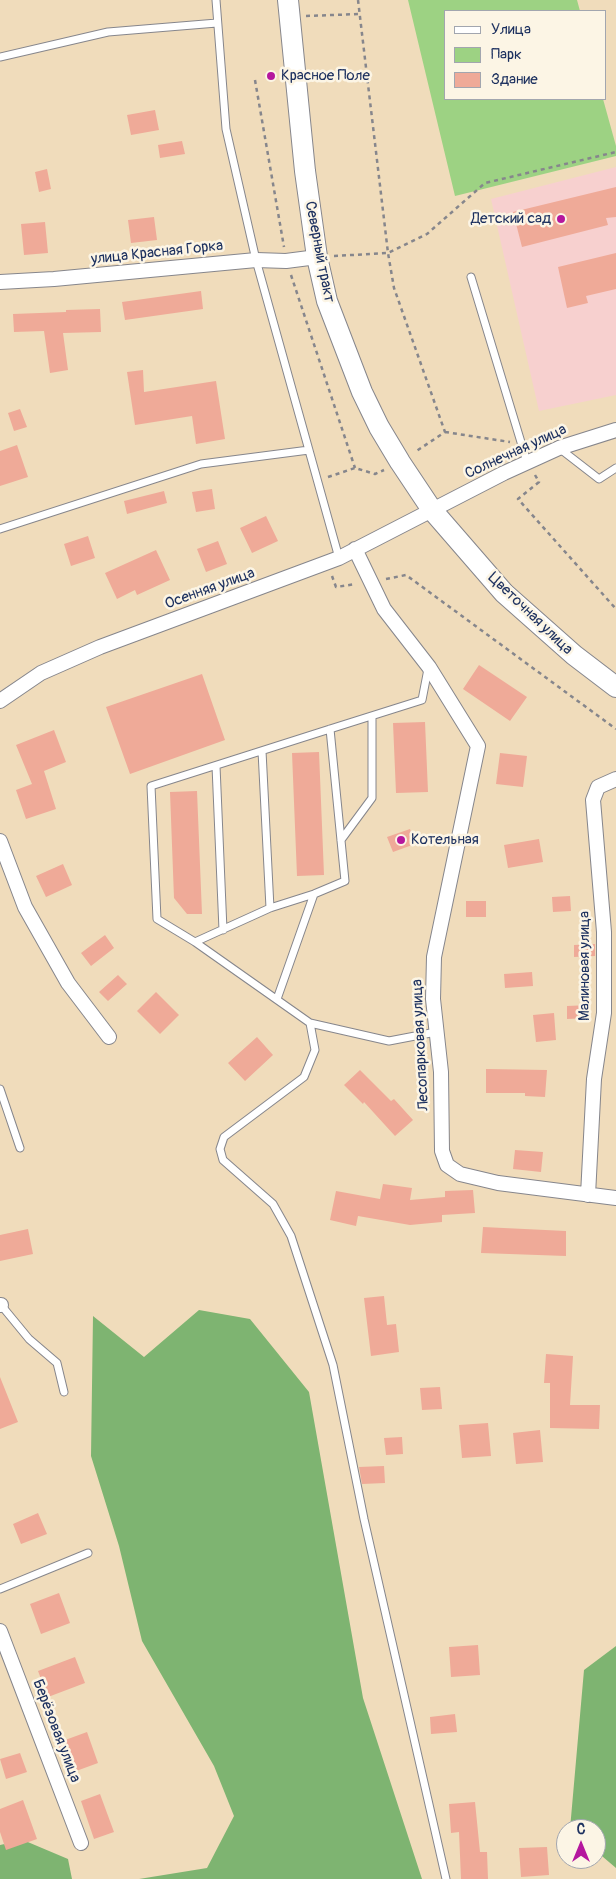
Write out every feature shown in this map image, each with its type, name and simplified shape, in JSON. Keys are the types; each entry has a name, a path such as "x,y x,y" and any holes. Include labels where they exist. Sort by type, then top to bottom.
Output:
{"main road":[{"name":"Северный тракт","path":"288,0 305,171 317,257 327,301 342,343 370,409 400,462 432,510"},
{"name":"Цветочная улица","path":"432,510 504,593 574,656 616,687"}],"street":[{"name":"улица Красная Горка","path":"0,282 54,280 256,260 286,261 317,257"},
{"name":"Солнечная улица","path":"432,510 504,472 559,448 616,430"},
{"name":"Осенняя улица","path":"0,700 41,674 100,647 333,560 432,510"},
{"name":"Лесопарковая улица","path":"355,549 384,609 429,667 478,746 434,957 432,999 440,1072 442,1151 446,1165 460,1174 498,1183 616,1198"},
{"name":"Малиновая улица","path":"588,1195 594,1080 604,1013 604,932 593,800 598,787 616,779"},
{"path":"0,841 25,907 68,983 109,1037"},
{"name":"Берёзовая улица","path":"0,1631 81,1843"}],"lane":[{"path":"216,0 226,129 256,260 317,480 333,560"},
{"path":"0,57 108,32 217,24"},
{"path":"471,277 527,462"},
{"path":"559,448 599,479 616,468"},
{"path":"0,529 201,464 309,450"},
{"path":"429,667 422,700 151,786 157,919 195,942 310,1023 388,1041 436,1032"},
{"path":"341,840 372,798 372,716"},
{"path":"195,942 270,908 314,894 345,881 330,729"},
{"path":"262,751 270,908"},
{"path":"216,766 224,930"},
{"path":"277,998 314,894"},
{"path":"310,1023 314,1050 304,1077 224,1137 220,1149 223,1160 273,1204 291,1236 333,1365 364,1519 446,1879"},
{"path":"0,1089 20,1148"},
{"path":"0,1305 28,1339 57,1363 64,1392"},
{"path":"0,1589 88,1553"}],"path":[{"path":"358,0 388,253 394,288 445,432"},
{"path":"303,16 360,14"},
{"path":"317,257 388,253 426,234 485,184 616,152"},
{"path":"317,480 355,468 375,474 400,462 445,432 522,444"},
{"path":"527,462 539,482 518,499 616,609"},
{"path":"333,560 336,587 406,575 616,730"}],"shaded area":[{"path":"616,167 616,395 539,411 491,199"}],"green space":[{"path":"408,0 577,0 580,10 444,10 444,100 603,100 616,146 616,156 455,196"},
{"path":"199,1310 250,1319 309,1392 363,1698 422,1879 139,1879 207,1868 234,1816 214,1766 142,1641 119,1546 91,1456 93,1316 144,1357"},
{"path":"616,1646 616,1868 606,1860 606,1819 571,1819 584,1670"},
{"path":"23,1840 68,1859 72,1879 0,1879 0,1845"}],"building":[{"path":"155,110 159,130 131,135 127,115"},
{"path":"182,141 185,154 160,158 158,145"},
{"path":"47,169 51,189 39,192 35,172"},
{"name":"Детский сад","path":"616,187 616,217 606,218 608,225 522,247 513,212"},
{"path":"154,217 157,240 131,243 128,220"},
{"path":"45,222 48,253 24,255 21,224"},
{"path":"616,253 616,289 586,296 588,303 567,308 558,267"},
{"path":"201,291 203,309 125,320 122,302"},
{"path":"100,309 101,332 63,333 68,370 50,373 44,331 14,332 13,314"},
{"path":"143,370 144,392 216,381 225,439 196,444 192,416 135,425 127,372"},
{"path":"20,409 27,427 14,431 8,413"},
{"path":"17,445 28,477 0,486 0,451"},
{"path":"212,489 215,509 196,512 192,492"},
{"path":"164,491 167,503 127,514 124,501"},
{"path":"266,516 278,541 252,553 240,528"},
{"path":"88,536 95,558 71,566 64,544"},
{"path":"218,541 227,564 206,572 197,549"},
{"path":"156,550 170,580 137,595 135,590 117,599 105,573"},
{"path":"479,665 527,697 510,721 463,689"},
{"path":"202,674 225,740 130,774 106,707"},
{"path":"425,722 428,792 396,793 393,723"},
{"path":"54,730 66,762 44,771 56,809 26,819 16,790 32,784 16,745"},
{"path":"319,752 324,875 297,876 292,753"},
{"path":"500,753 527,756 523,787 496,784"},
{"path":"197,791 202,914 187,914 174,898 170,792"},
{"name":"Котельная","path":"410,829 415,844 393,852 387,837"},
{"path":"539,839 543,862 508,868 504,845"},
{"path":"63,864 72,885 46,897 36,876"},
{"path":"570,896 571,911 553,912 552,897"},
{"path":"466,901 486,901 486,917 466,917"},
{"path":"105,935 114,948 91,966 81,953"},
{"path":"595,944 595,956 574,957 574,945"},
{"path":"532,972 533,986 505,988 504,974"},
{"path":"118,975 127,984 108,1001 99,992"},
{"path":"156,992 179,1015 160,1034 137,1011"},
{"path":"590,1005 590,1018 567,1019 567,1006"},
{"path":"554,1013 556,1040 536,1042 533,1015"},
{"path":"257,1037 273,1055 245,1081 228,1063"},
{"path":"486,1069 547,1070 545,1097 525,1096 525,1093 486,1093"},
{"path":"360,1070 391,1101 394,1099 413,1120 395,1136 364,1102 363,1104 344,1085"},
{"path":"515,1150 543,1152 541,1172 513,1169"},
{"path":"383,1184 412,1188 410,1200 445,1197 445,1191 473,1190 475,1213 442,1215 442,1222 410,1225 358,1216 356,1226 330,1220 336,1191 380,1199"},
{"path":"483,1227 566,1231 566,1256 481,1253"},
{"path":"28,1229 33,1254 0,1261 0,1235"},
{"path":"384,1296 387,1325 396,1324 399,1352 371,1356 364,1298"},
{"path":"546,1354 573,1356 570,1405 600,1405 599,1429 550,1428 550,1383 544,1383"},
{"path":"0,1377 18,1422 0,1429"},
{"path":"440,1387 442,1409 422,1410 420,1388"},
{"path":"488,1423 491,1456 462,1458 459,1425"},
{"path":"540,1430 543,1462 516,1464 513,1433"},
{"path":"402,1437 403,1454 386,1455 384,1438"},
{"path":"384,1466 385,1483 362,1484 359,1467"},
{"path":"38,1513 47,1534 21,1544 13,1524"},
{"path":"59,1593 70,1623 41,1634 30,1604"},
{"path":"478,1645 480,1675 451,1677 449,1647"},
{"path":"75,1657 85,1683 48,1697 38,1671"},
{"path":"455,1714 457,1732 431,1734 430,1717"},
{"path":"87,1732 98,1763 68,1774 57,1743"},
{"path":"20,1753 27,1772 6,1779 0,1759"},
{"path":"100,1794 114,1832 94,1839 81,1801"},
{"path":"23,1800 37,1839 6,1850 0,1832 0,1809"},
{"path":"475,1802 480,1852 487,1852 488,1879 461,1879 459,1832 451,1833 449,1804"},
{"path":"547,1847 549,1875 521,1877 519,1848"}],"place":[{"name":"Красное Поле","path":"271,76"},
{"name":"Детский сад","path":"561,219"},
{"name":"Котельная","path":"401,840"}]}
